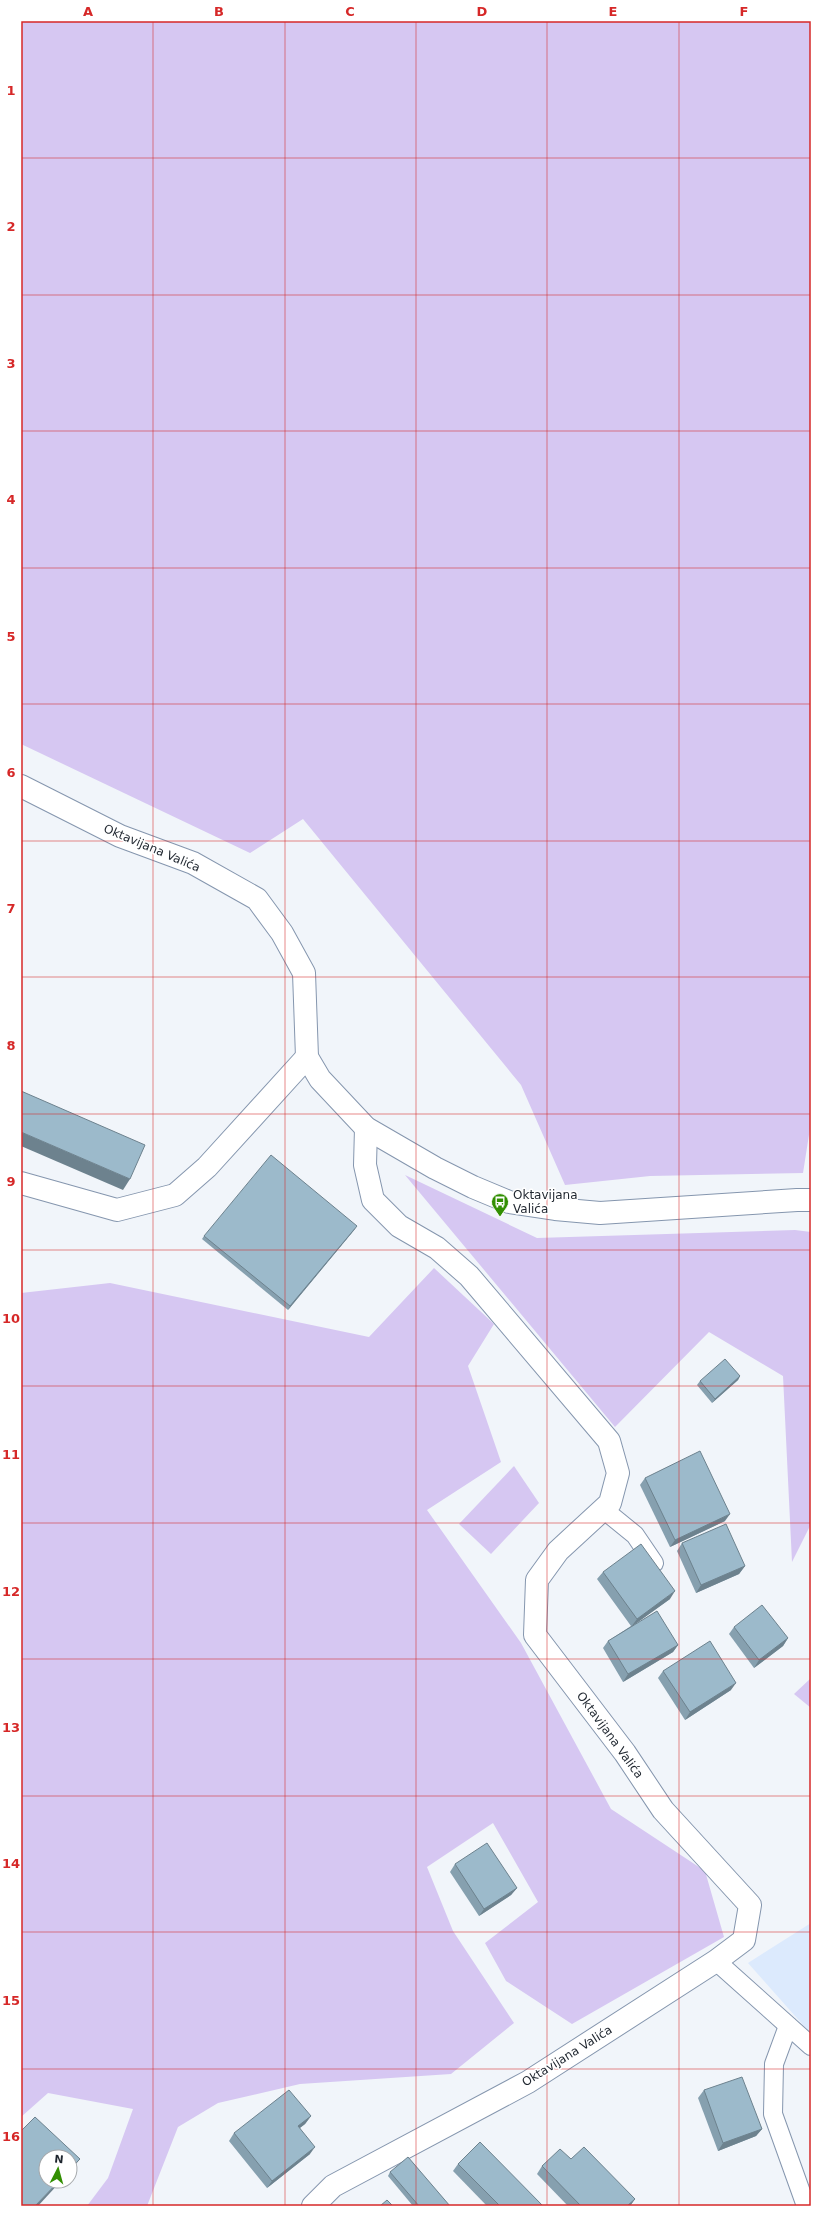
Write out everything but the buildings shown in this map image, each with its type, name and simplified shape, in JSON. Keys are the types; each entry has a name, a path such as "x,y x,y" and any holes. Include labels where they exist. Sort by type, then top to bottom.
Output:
{"street":[{"name":"Oktavijana Valića","path":"21,786 120,836 193,863 257,899 282,933 304,973 307,1057 320,1079 366,1128 435,1168 473,1187 509,1202 555,1209 600,1213 811,1200"},
{"path":"21,1183 117,1210 175,1195 208,1167 307,1057"},
{"name":"Oktavijana Valića","path":"313,2206 333,2186 528,2082 716,1961 744,1940 750,1905 663,1810 624,1753 535,1635 537,1580 558,1551 610,1503 618,1473 609,1441 469,1276 437,1248 399,1226 373,1200 365,1166 366,1128"}],"lane":[{"path":"603,1509 635,1535 664,1578"},
{"path":"716,1961 811,2046"},
{"path":"788,2026 774,2064 773,2114 806,2206"}],"shaded area":[{"path":"21,21 811,21 811,1122 803,1173 650,1176 565,1185 521,1085 303,819 250,853 21,744"},
{"path":"405,1175 537,1238 795,1230 811,1232 811,1524 792,1562 783,1376 709,1332 615,1427"},
{"path":"434,1268 494,1324 468,1366 501,1462 427,1510 521,1643 611,1809 705,1871 724,1937 572,2024 506,1981 485,1943 538,1902 493,1823 427,1867 453,1931 514,2023 451,2074 300,2084 218,2103 178,2127 147,2206 87,2206 108,2178 133,2109 48,2093 21,2117 21,1293 110,1283 369,1337"},
{"path":"514,1466 539,1503 491,1554 459,1524"},
{"path":"811,1678 811,1708 794,1694"},
{"path":"811,1923 811,2034 748,1963"}],"place":[{"name":"Oktavijana Valića","path":"500,1217"}]}
